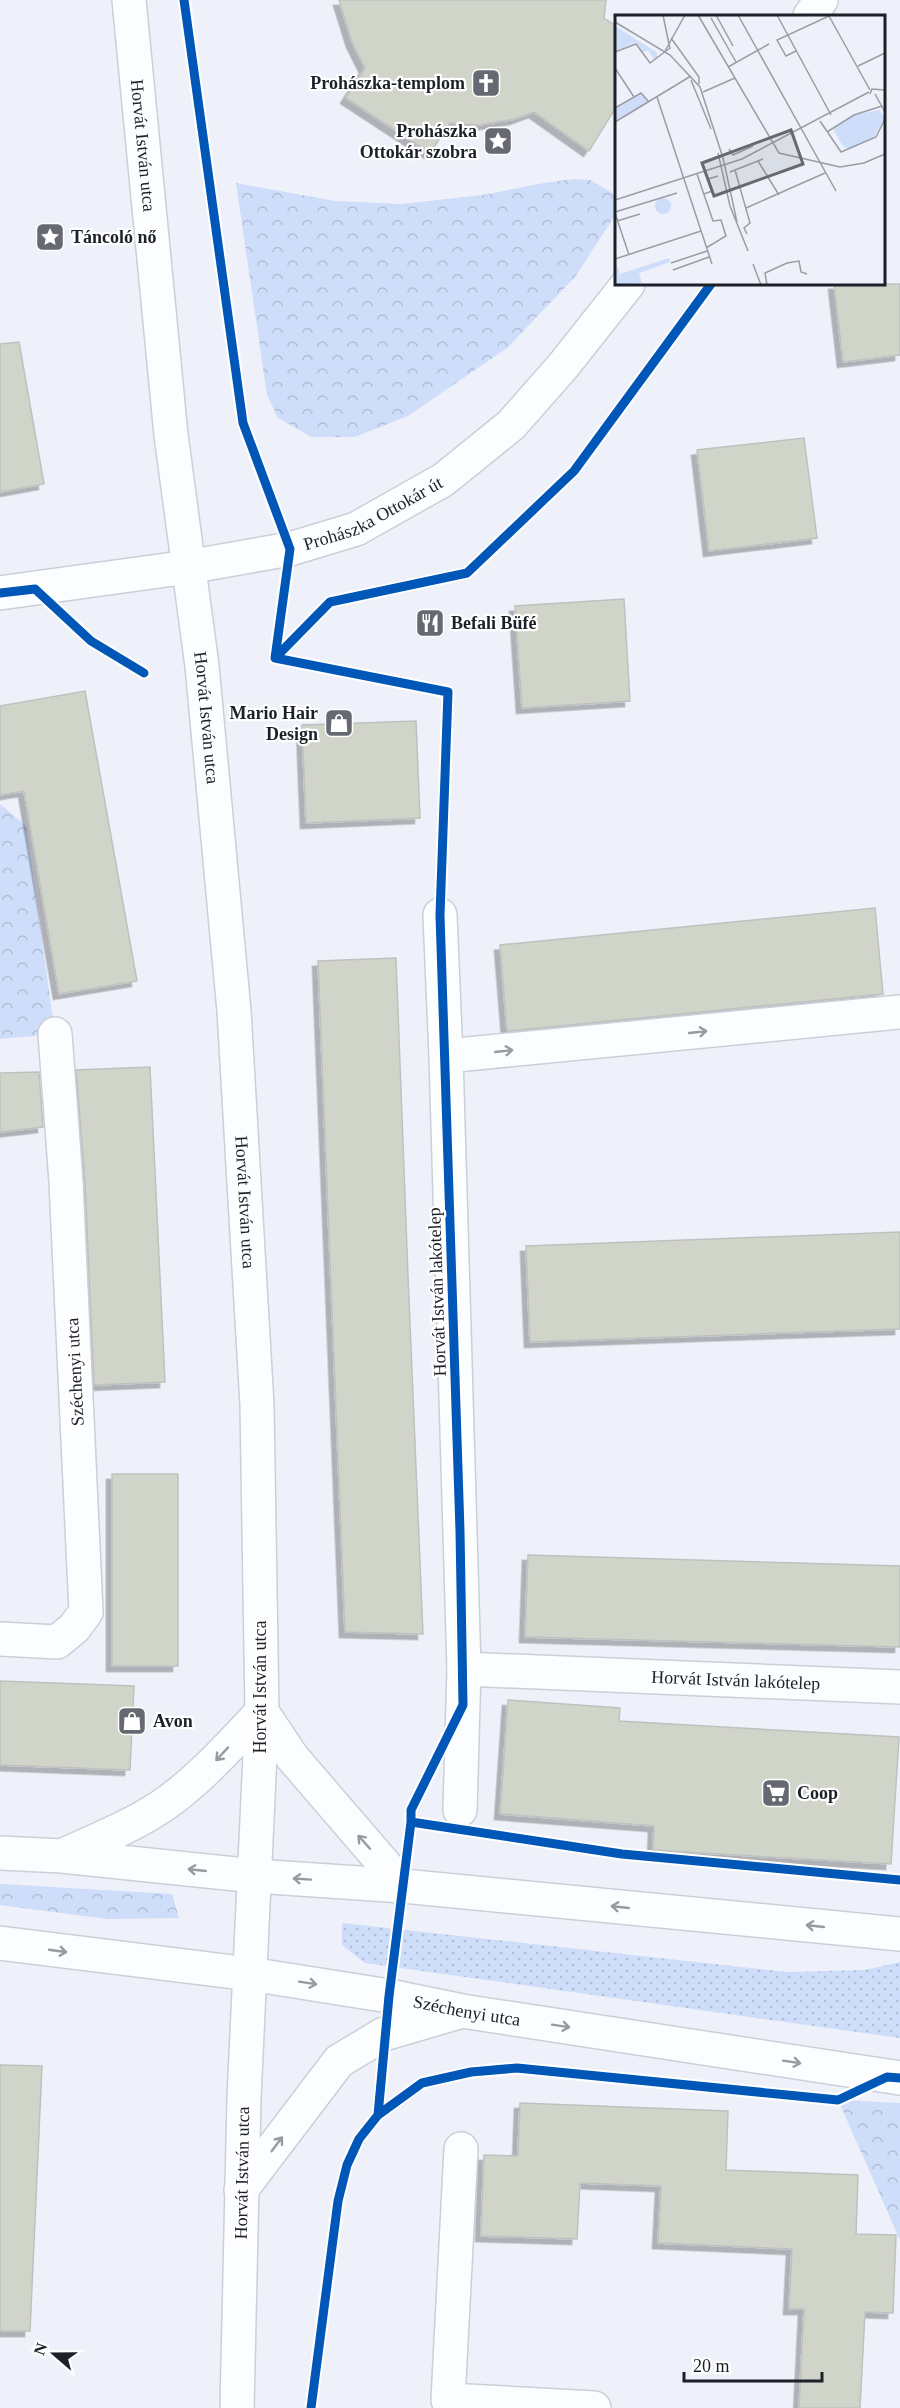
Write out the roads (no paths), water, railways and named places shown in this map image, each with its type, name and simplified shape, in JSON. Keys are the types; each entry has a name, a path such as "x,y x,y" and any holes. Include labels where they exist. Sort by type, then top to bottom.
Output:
{"main road":[{"name":"Horvát István utca","path":"129,0 171,435 202,666 235,1022 257,1405 262,1712 241,2190 237,2408"},
{"path":"811,15 821,0"},
{"name":"Prohászka Ottokár út","path":"0,593 188,567 290,549 356,529 443,480 511,425 563,366 627,285"},
{"name":"Horvát István lakótelep","path":"440,915 464,1669 900,1687"},
{"path":"446,1056 900,1012"},
{"name":"Széchenyi utca","path":"0,1639 57,1642 74,1628 86,1612 66,1182 55,1034"},
{"path":"460,1810 464,1669"},
{"path":"62,1856 162,1806 205,1772 262,1712 292,1757 402,1886"},
{"path":"0,1853 62,1856 255,1876 402,1886 900,1934"},
{"name":"Széchenyi utca","path":"0,1943 250,1974 389,1996 462,2011 900,2078"},
{"path":"241,2190 339,2061 384,2034 462,2011"},
{"path":"461,2149 448,2400 594,2408"}],"place":[{"name":"Prohászka-templom","path":"486,83"},
{"name":"Prohászka Ottokár szobra","path":"498,141"},
{"name":"Táncoló nő","path":"50,237"},
{"name":"Befali Büfé","path":"430,623"},
{"name":"Mario Hair Design","path":"339,723"},
{"name":"Avon","path":"132,1721"},
{"name":"Coop","path":"776,1793"}]}
